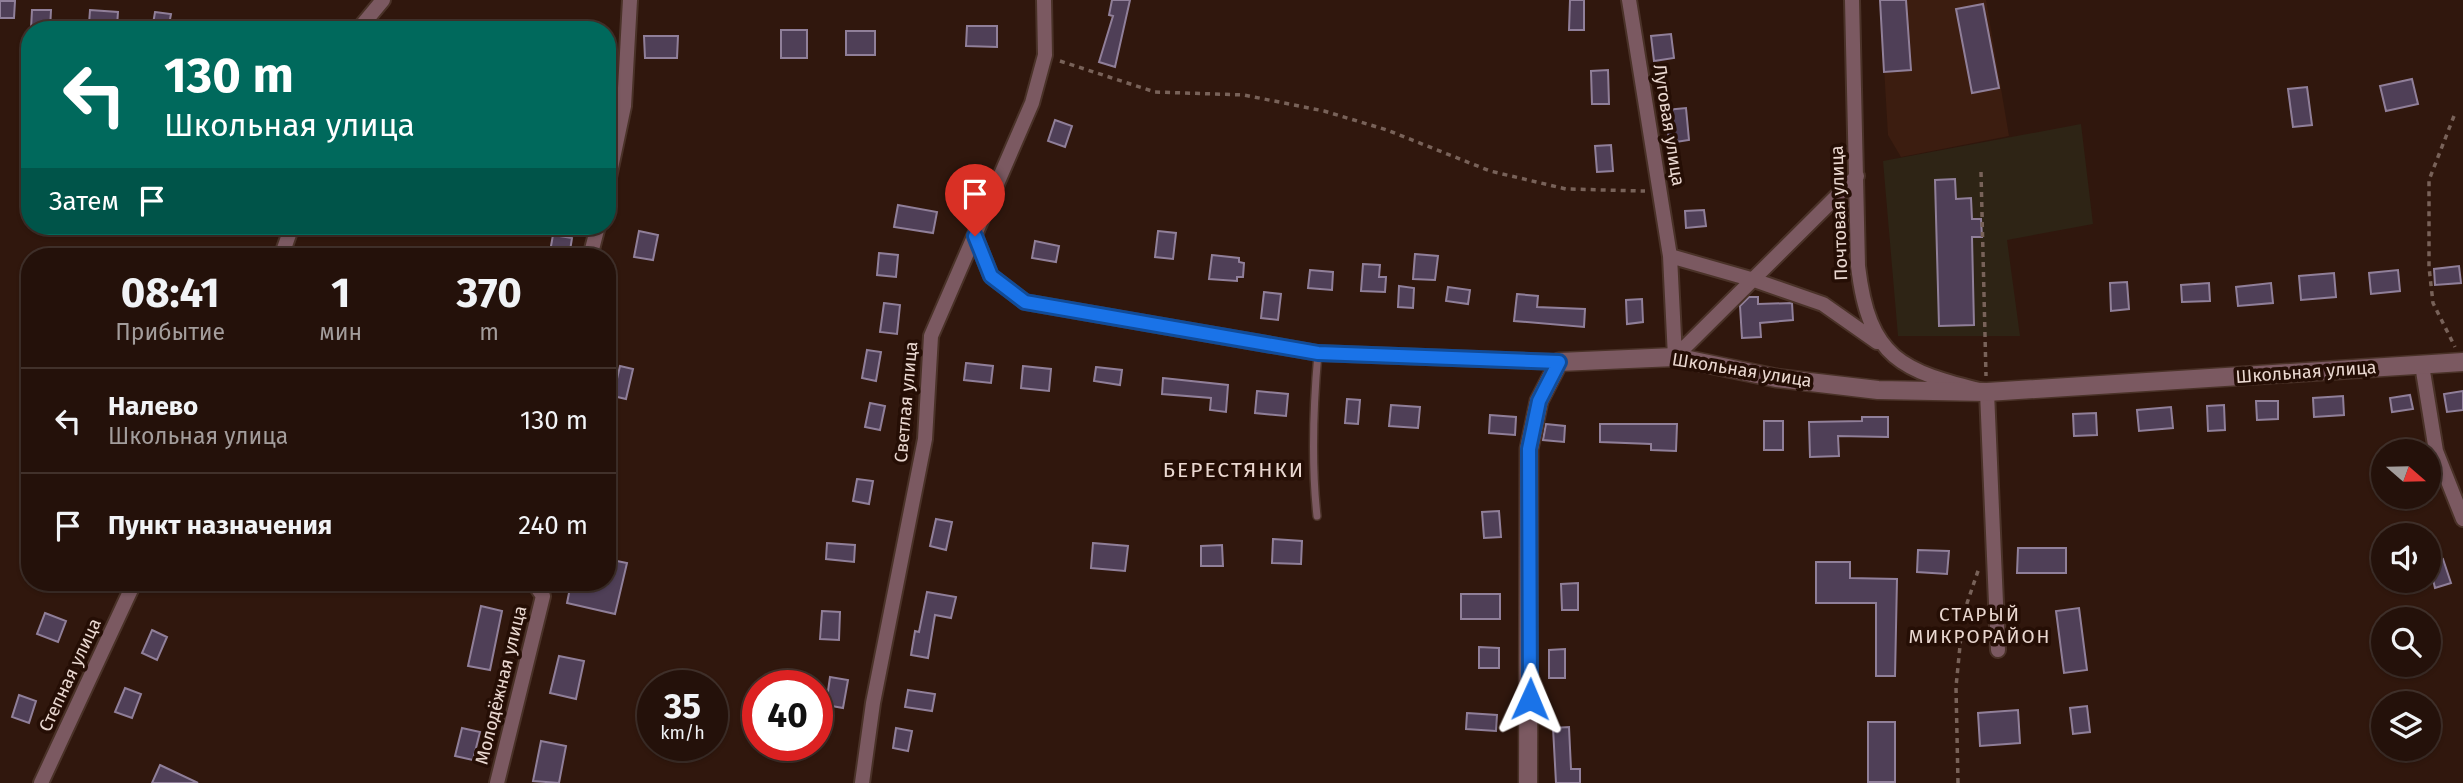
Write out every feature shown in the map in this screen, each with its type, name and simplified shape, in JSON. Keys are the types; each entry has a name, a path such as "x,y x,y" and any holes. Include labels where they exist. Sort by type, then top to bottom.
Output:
{"street":[{"path":"366,21 383,0"},
{"path":"616,144 624,106 630,0"},
{"name":"Луговая улица","path":"1629,0 1670,256 1675,357"},
{"name":"Почтовая улица","path":"1852,0 1858,266 1862,300 1871,328 1883,347 1924,374 1987,392"},
{"name":"Светлая улица","path":"862,783 873,704 925,439 931,336 1032,103 1045,55 1041,1"},
{"path":"1675,357 1857,176"},
{"name":"Школьная улица","path":"975,236 991,276 1025,302 1318,353 1559,362 1675,357 1776,378 1878,390 1987,392 2422,365 2460,357"},
{"path":"1670,256 1754,279 1823,304 1883,347"},
{"path":"1528,783 1529,449 1539,401 1559,362"},
{"path":"2422,365 2436,451 2463,519"},
{"path":"1987,392 1998,650"},
{"name":"Степная улица","path":"41,783 130,591"},
{"name":"Молодёжная улица","path":"497,783 543,596 540,591"}],"lane":[{"path":"1317,516 1312,463 1312,420 1318,353"}],"path":[{"path":"1045,55 1156,92 1244,95 1324,111 1387,130 1490,171 1566,189 1660,191"},
{"path":"2454,116 2428,180 2429,267 2433,303 2460,357"},
{"path":"1982,172 1987,392"},
{"path":"1958,783 1955,688 1963,615 1980,564"}],"shaded area":[{"path":"1880,0 1986,0 2009,136 1901,157 1888,135"},
{"path":"2081,124 2093,224 2007,240 2020,336 1898,336 1883,161"}],"building":[{"path":"1112,0 1130,0 1115,67 1099,62 1113,16 1109,15"},
{"path":"1570,0 1584,0 1584,30 1569,30"},
{"path":"1880,0 1906,0 1911,70 1884,72"},
{"path":"0,1 15,1 14,18 0,18"},
{"path":"1983,4 1999,88 1972,93 1956,9"},
{"path":"32,10 51,10 50,21 31,21"},
{"path":"90,10 118,12 117,21 89,21"},
{"path":"155,12 171,14 170,21 154,21"},
{"path":"967,26 997,26 997,47 966,46"},
{"path":"781,30 807,30 807,58 781,58"},
{"path":"846,31 875,31 875,55 846,55"},
{"path":"1671,34 1674,58 1654,61 1651,36"},
{"path":"644,36 678,36 677,58 645,58"},
{"path":"1608,70 1609,104 1592,104 1591,71"},
{"path":"2412,79 2418,104 2386,111 2380,86"},
{"path":"2307,87 2312,125 2293,127 2288,89"},
{"path":"1686,108 1689,140 1669,143 1666,110"},
{"path":"1055,120 1072,126 1065,147 1048,141"},
{"path":"1611,145 1613,171 1597,172 1595,146"},
{"path":"1955,179 1956,199 1971,198 1972,219 1981,219 1982,237 1972,237 1974,325 1939,326 1935,180"},
{"path":"898,205 937,212 933,233 894,227"},
{"path":"1704,210 1706,226 1686,228 1685,211"},
{"path":"639,231 658,235 653,260 634,257"},
{"path":"1158,231 1176,233 1173,259 1155,257"},
{"path":"553,235 572,238 570,248 551,248"},
{"path":"1035,241 1059,246 1056,262 1032,258"},
{"path":"879,253 898,255 896,277 877,275"},
{"path":"1415,254 1438,256 1435,280 1413,279"},
{"path":"1212,255 1239,258 1239,262 1244,263 1243,277 1237,277 1237,281 1209,279"},
{"path":"1363,264 1380,265 1379,277 1386,277 1385,292 1361,291"},
{"path":"2459,266 2461,283 2435,285 2434,269"},
{"path":"1310,270 1333,272 1332,290 1308,288"},
{"path":"2398,270 2400,291 2371,294 2369,273"},
{"path":"2334,273 2336,297 2301,300 2299,276"},
{"path":"2127,282 2129,309 2111,311 2110,283"},
{"path":"2209,283 2210,301 2182,302 2181,285"},
{"path":"2271,283 2273,303 2238,306 2236,287"},
{"path":"1399,286 1414,288 1413,308 1398,307"},
{"path":"1448,287 1470,290 1468,304 1446,301"},
{"path":"1264,292 1281,294 1278,320 1261,318"},
{"path":"1517,294 1538,296 1537,307 1585,309 1584,327 1514,321"},
{"path":"1749,297 1758,297 1758,304 1792,303 1793,320 1760,323 1761,337 1742,338 1740,306"},
{"path":"1642,299 1643,322 1627,324 1626,300"},
{"path":"884,303 900,305 897,334 880,332"},
{"path":"867,350 881,352 876,381 862,378"},
{"path":"966,363 993,366 991,383 964,380"},
{"path":"620,366 633,369 626,399 616,397"},
{"path":"1023,366 1051,369 1049,391 1021,388"},
{"path":"1096,367 1122,370 1120,385 1094,381"},
{"path":"1163,378 1228,385 1226,412 1210,410 1211,398 1162,394"},
{"path":"1257,391 1288,394 1286,416 1255,413"},
{"path":"2463,391 2463,410 2447,412 2444,394"},
{"path":"2410,395 2413,409 2392,412 2390,398"},
{"path":"2343,396 2344,415 2314,417 2313,398"},
{"path":"1347,399 1360,400 1358,424 1345,423"},
{"path":"2256,401 2278,401 2278,419 2257,420"},
{"path":"870,403 885,406 880,430 865,427"},
{"path":"1391,405 1420,407 1418,428 1389,426"},
{"path":"2224,405 2225,430 2208,431 2207,406"},
{"path":"2171,407 2173,428 2139,431 2137,410"},
{"path":"2096,413 2097,435 2074,436 2073,414"},
{"path":"1490,415 1516,417 1515,435 1489,433"},
{"path":"1862,417 1888,417 1888,437 1838,436 1839,456 1810,457 1809,422 1862,421"},
{"path":"1764,421 1783,421 1783,450 1764,450"},
{"path":"1546,424 1565,426 1564,442 1543,440"},
{"path":"1600,424 1677,424 1676,451 1651,450 1651,444 1600,442"},
{"path":"857,479 873,481 869,504 853,501"},
{"path":"1499,511 1501,537 1484,538 1482,512"},
{"path":"936,519 952,522 946,550 930,546"},
{"path":"1273,539 1302,541 1301,564 1272,563"},
{"path":"827,543 855,545 854,562 826,559"},
{"path":"1093,543 1128,546 1125,571 1091,568"},
{"path":"1222,545 1223,566 1201,566 1201,546"},
{"path":"2018,548 2066,548 2066,573 2017,573"},
{"path":"1918,550 1949,551 1947,574 1917,572"},
{"path":"2441,560 2451,583 2441,586"},
{"path":"616,561 627,563 615,614 567,603 569,591 616,591"},
{"path":"1816,562 1850,562 1850,578 1897,579 1895,676 1876,676 1876,603 1816,603"},
{"path":"1578,583 1578,610 1562,610 1561,584"},
{"path":"927,592 956,597 951,618 935,615 928,658 911,655"},
{"path":"1461,594 1500,594 1500,619 1461,619"},
{"path":"481,606 502,611 490,670 468,666"},
{"path":"2079,608 2087,670 2064,673 2056,611"},
{"path":"822,611 840,612 839,640 820,639"},
{"path":"45,613 66,621 58,642 37,634"},
{"path":"152,630 167,637 157,660 142,653"},
{"path":"1479,647 1499,648 1499,668 1479,668"},
{"path":"1565,649 1565,678 1549,678 1549,650"},
{"path":"559,656 584,661 576,699 550,693"},
{"path":"833,678 848,680 843,708 833,706"},
{"path":"125,688 141,694 132,718 115,712"},
{"path":"908,690 935,694 932,711 905,707"},
{"path":"19,695 36,701 29,723 12,717"},
{"path":"2087,706 2090,732 2073,734 2070,708"},
{"path":"2018,710 2020,743 1980,746 1978,713"},
{"path":"1467,713 1497,715 1496,731 1466,729"},
{"path":"1868,722 1895,722 1895,782 1868,782"},
{"path":"1569,727 1571,769 1580,769 1580,783 1556,783 1553,728"},
{"path":"462,728 480,732 473,760 455,756"},
{"path":"896,728 912,731 908,751 893,748"},
{"path":"541,741 566,746 559,783 533,781"},
{"path":"160,765 198,783 152,783"}],"district":[{"name":"БЕРЕСТЯНКИ","path":"1234,470"},
{"name":"СТАРЫЙ МИКРОРАЙОН","path":"1980,625"}],"route":[{"path":"975,236 991,276 1025,302 1318,353 1559,362 1539,401 1529,449 1530,699"}]}
